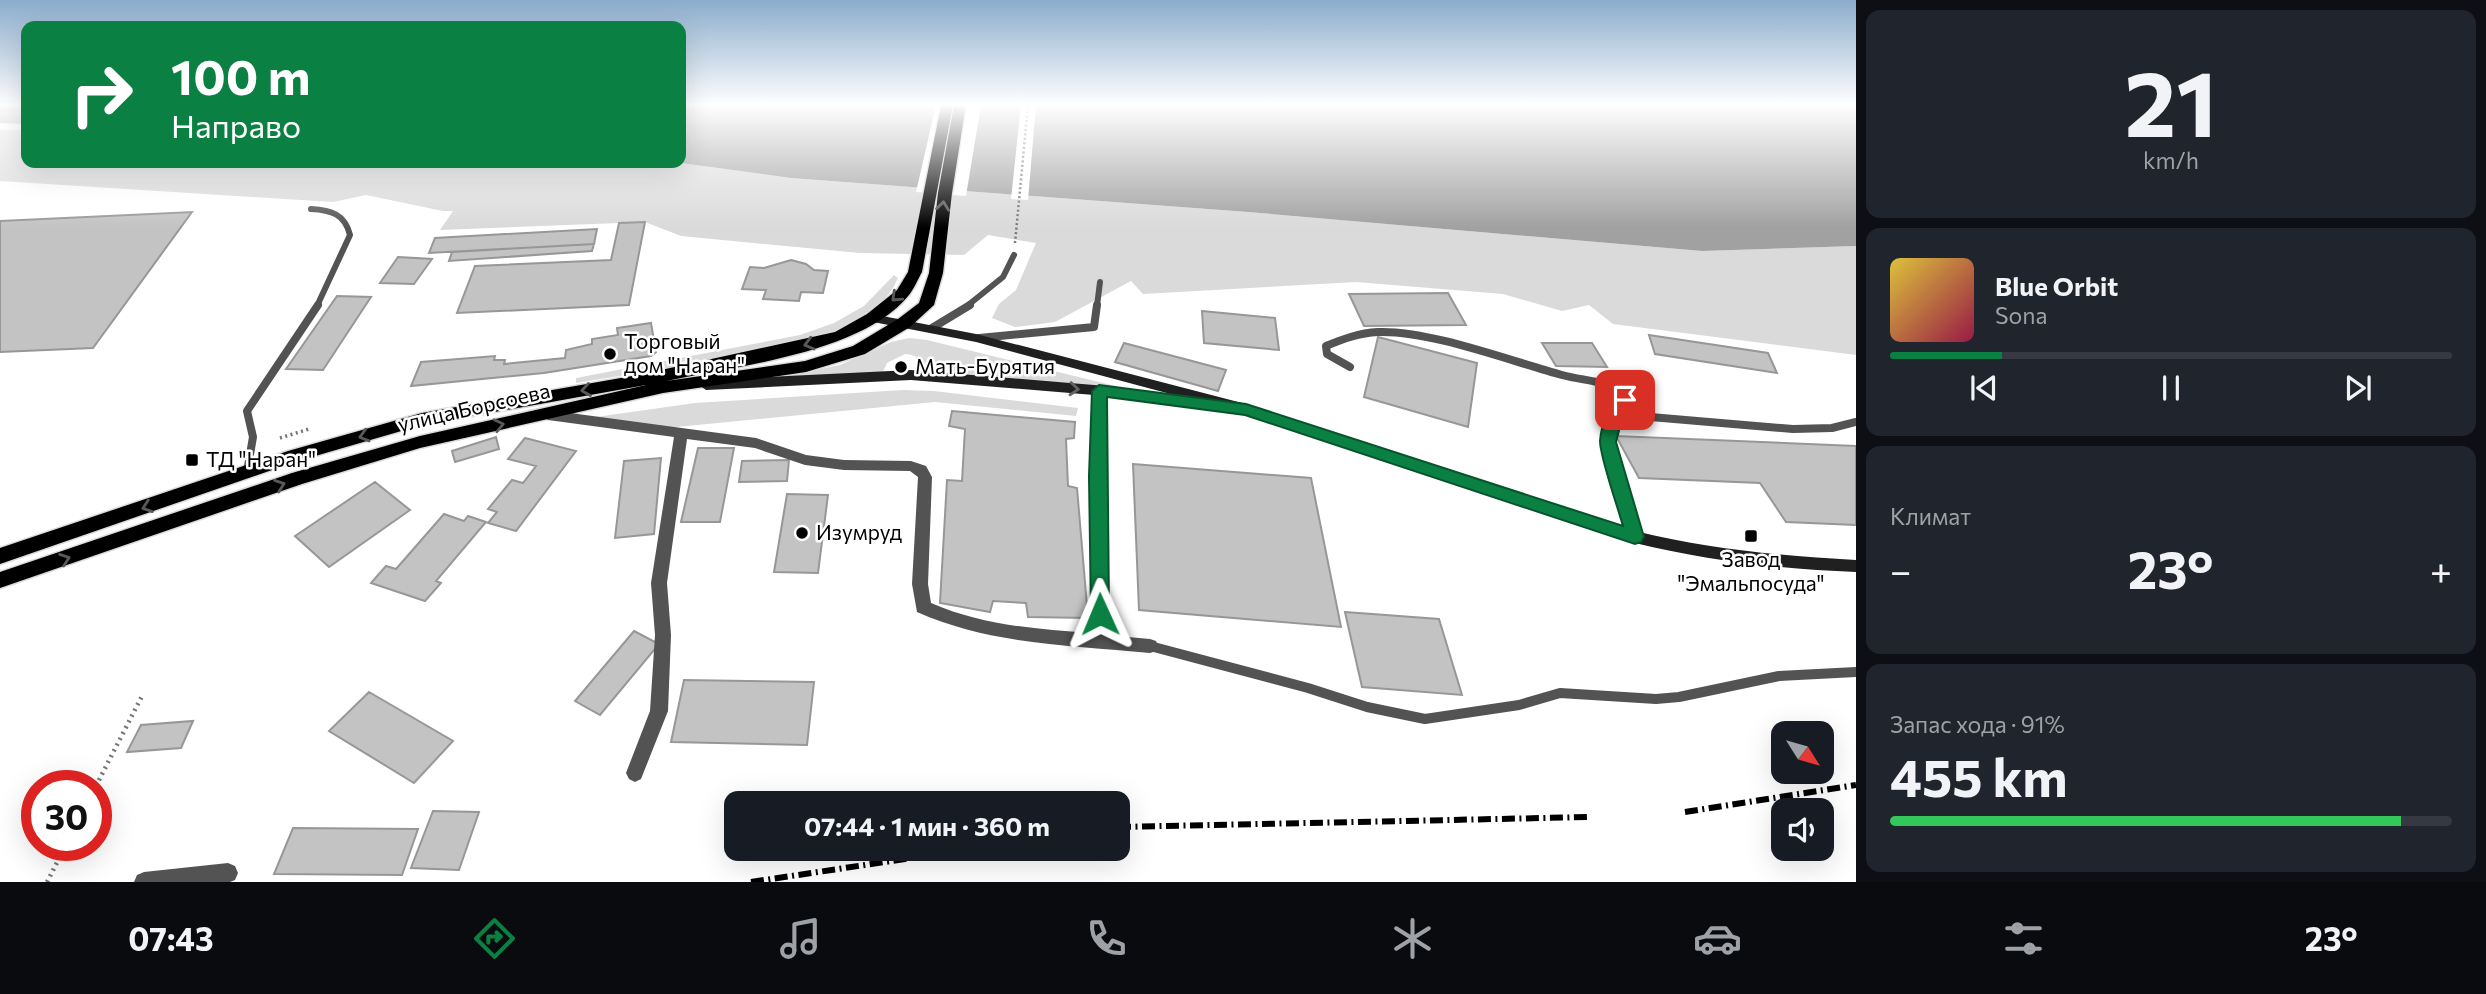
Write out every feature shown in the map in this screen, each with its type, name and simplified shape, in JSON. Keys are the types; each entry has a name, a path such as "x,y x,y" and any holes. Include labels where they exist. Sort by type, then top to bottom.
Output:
{"main road":[{"name":"улица Борсоева","path":"0,556 247,472 422,419 638,381 840,336 872,318 902,293 915,272 939,146"},
{"path":"926,305 936,274 953,146"},
{"name":"улица Борсоева","path":"0,580 359,459 420,442 663,387 806,366 859,350 904,323 926,305"}],"street":[{"path":"926,305 926,319 932,328"},
{"path":"872,318 976,338 1246,409 1635,537 1686,551 1737,559 1856,566"},
{"path":"663,387 911,375 1099,391 1246,409"},
{"path":"1098,640 1099,391"},
{"path":"548,415 756,443 805,460 844,465 911,466 922,470 925,477 920,584 923,607 941,616 983,629 1150,646"},
{"path":"635,773 659,711 663,635 659,583 681,434"},
{"path":"144,882 228,873"}],"lane":[{"path":"247,472 253,437 247,411 317,307 350,234 348,223 342,215 328,210 311,209"},
{"path":"932,328 960,311 1006,274 1014,255"},
{"path":"976,338 1094,327 1100,282"},
{"path":"1350,367 1327,354 1326,346 1350,336 1379,332 1432,339 1567,376 1607,382 1623,391 1625,400 1615,414 1608,442 1635,537"},
{"path":"1615,414 1793,429 1832,428 1856,422"},
{"path":"1150,646 1308,688 1367,707 1425,719 1519,705 1560,692 1656,699 1679,698 1779,676 1856,672"}],"path":[{"path":"1014,255 1024,146"},
{"path":"280,438 309,429"},
{"path":"104,770 142,696"},
{"path":"47,882 58,861"}],"shaded area":[{"path":"0,146 21,146 21,168 686,168 686,164 791,178 1248,212 1702,251 1856,246 1856,355 1613,324 1589,305 1562,311 1503,294 1356,282 1143,294 1131,281 1055,322 1015,327 992,318 999,304 1016,290 1036,243 988,235 964,255 860,253 681,236 645,222 440,230 453,211 366,195 333,202 0,181"},
{"path":"686,146 1856,146 1856,246 1702,251 1248,212 791,178 686,164"},
{"path":"894,275 898,278 877,306 847,326 813,340 779,350 576,383 576,378 800,335 834,323 864,306"},
{"path":"909,338 927,340 1136,391 1133,399 926,376 920,360 905,354 887,363 881,376 767,380 840,365 891,342"},
{"path":"903,390 934,391 1078,408 1076,416 935,402 646,430 596,417 695,403"}],"pier":[{"path":"927,146 974,146 966,196 916,192"},
{"path":"1017,146 1033,146 1028,200 1011,199"}],"building":[{"path":"192,212 93,348 0,352 0,221"},
{"path":"645,222 629,305 457,313 475,266 611,260 619,223"},
{"path":"597,229 594,244 429,253 435,238"},
{"path":"594,244 592,251 449,261 452,252"},
{"path":"398,257 432,259 414,284 380,283"},
{"path":"791,260 806,264 814,270 828,271 823,293 801,292 799,301 763,299 766,290 742,289 750,267 764,268"},
{"path":"1448,293 1466,325 1364,326 1349,294"},
{"path":"337,296 371,297 323,370 286,369"},
{"path":"1202,311 1275,318 1279,350 1204,343"},
{"name":"Торговый дом \"Наран\"","path":"651,323 656,352 651,356 544,373 411,386 421,362 495,356 494,360 505,360 504,364 565,358 566,350 592,344 592,339 618,335 617,328"},
{"path":"1649,335 1768,353 1777,373 1655,354"},
{"path":"1378,337 1477,363 1468,427 1364,397"},
{"path":"1124,343 1226,370 1218,391 1115,362"},
{"path":"1542,343 1592,343 1607,367 1556,366"},
{"path":"952,411 1075,422 1074,438 1066,439 1068,486 1077,488 1088,618 1028,617 1026,603 993,601 990,612 940,603 947,480 962,481 965,429 949,426"},
{"path":"1616,436 1856,446 1856,525 1786,522 1760,483 1639,478"},
{"path":"496,437 499,449 455,462 452,451"},
{"path":"525,438 576,451 516,531 488,523 497,512 488,509 512,480 523,483 536,466 508,459"},
{"path":"698,448 734,448 720,522 681,522"},
{"path":"661,458 654,534 615,538 624,461"},
{"path":"789,460 787,481 739,482 742,461"},
{"path":"1133,464 1311,478 1341,627 1139,610"},
{"path":"375,482 410,510 329,567 295,536"},
{"name":"Изумруд","path":"787,494 828,495 818,573 774,572"},
{"path":"444,514 464,521 468,516 486,522 436,581 441,583 425,601 371,583 386,566 396,569"},
{"path":"1345,612 1439,619 1462,695 1362,687"},
{"path":"634,631 659,644 600,715 575,701"},
{"path":"684,680 814,682 807,745 671,742"},
{"path":"369,692 453,741 414,783 329,731"},
{"path":"193,721 181,748 127,752 141,725"},
{"path":"433,811 479,812 459,870 411,868"},
{"path":"293,828 418,829 402,875 274,874"}],"railway":[{"path":"1685,812 1856,785"},
{"path":"1130,827 1591,817"},
{"path":"751,882 892,861"}],"place":[{"name":"Торговый дом \"Наран\"","path":"610,354"},
{"name":"Мать-Бурятия","path":"901,367"},
{"name":"ТД \"Наран\"","path":"192,460"},
{"name":"Изумруд","path":"802,533"},
{"name":"Завод \"Эмальпосуда\"","path":"1751,536"}],"route":[{"path":"1100,614 1097,476 1099,391 1246,409 1635,537 1608,442 1615,414 1625,400"}]}
